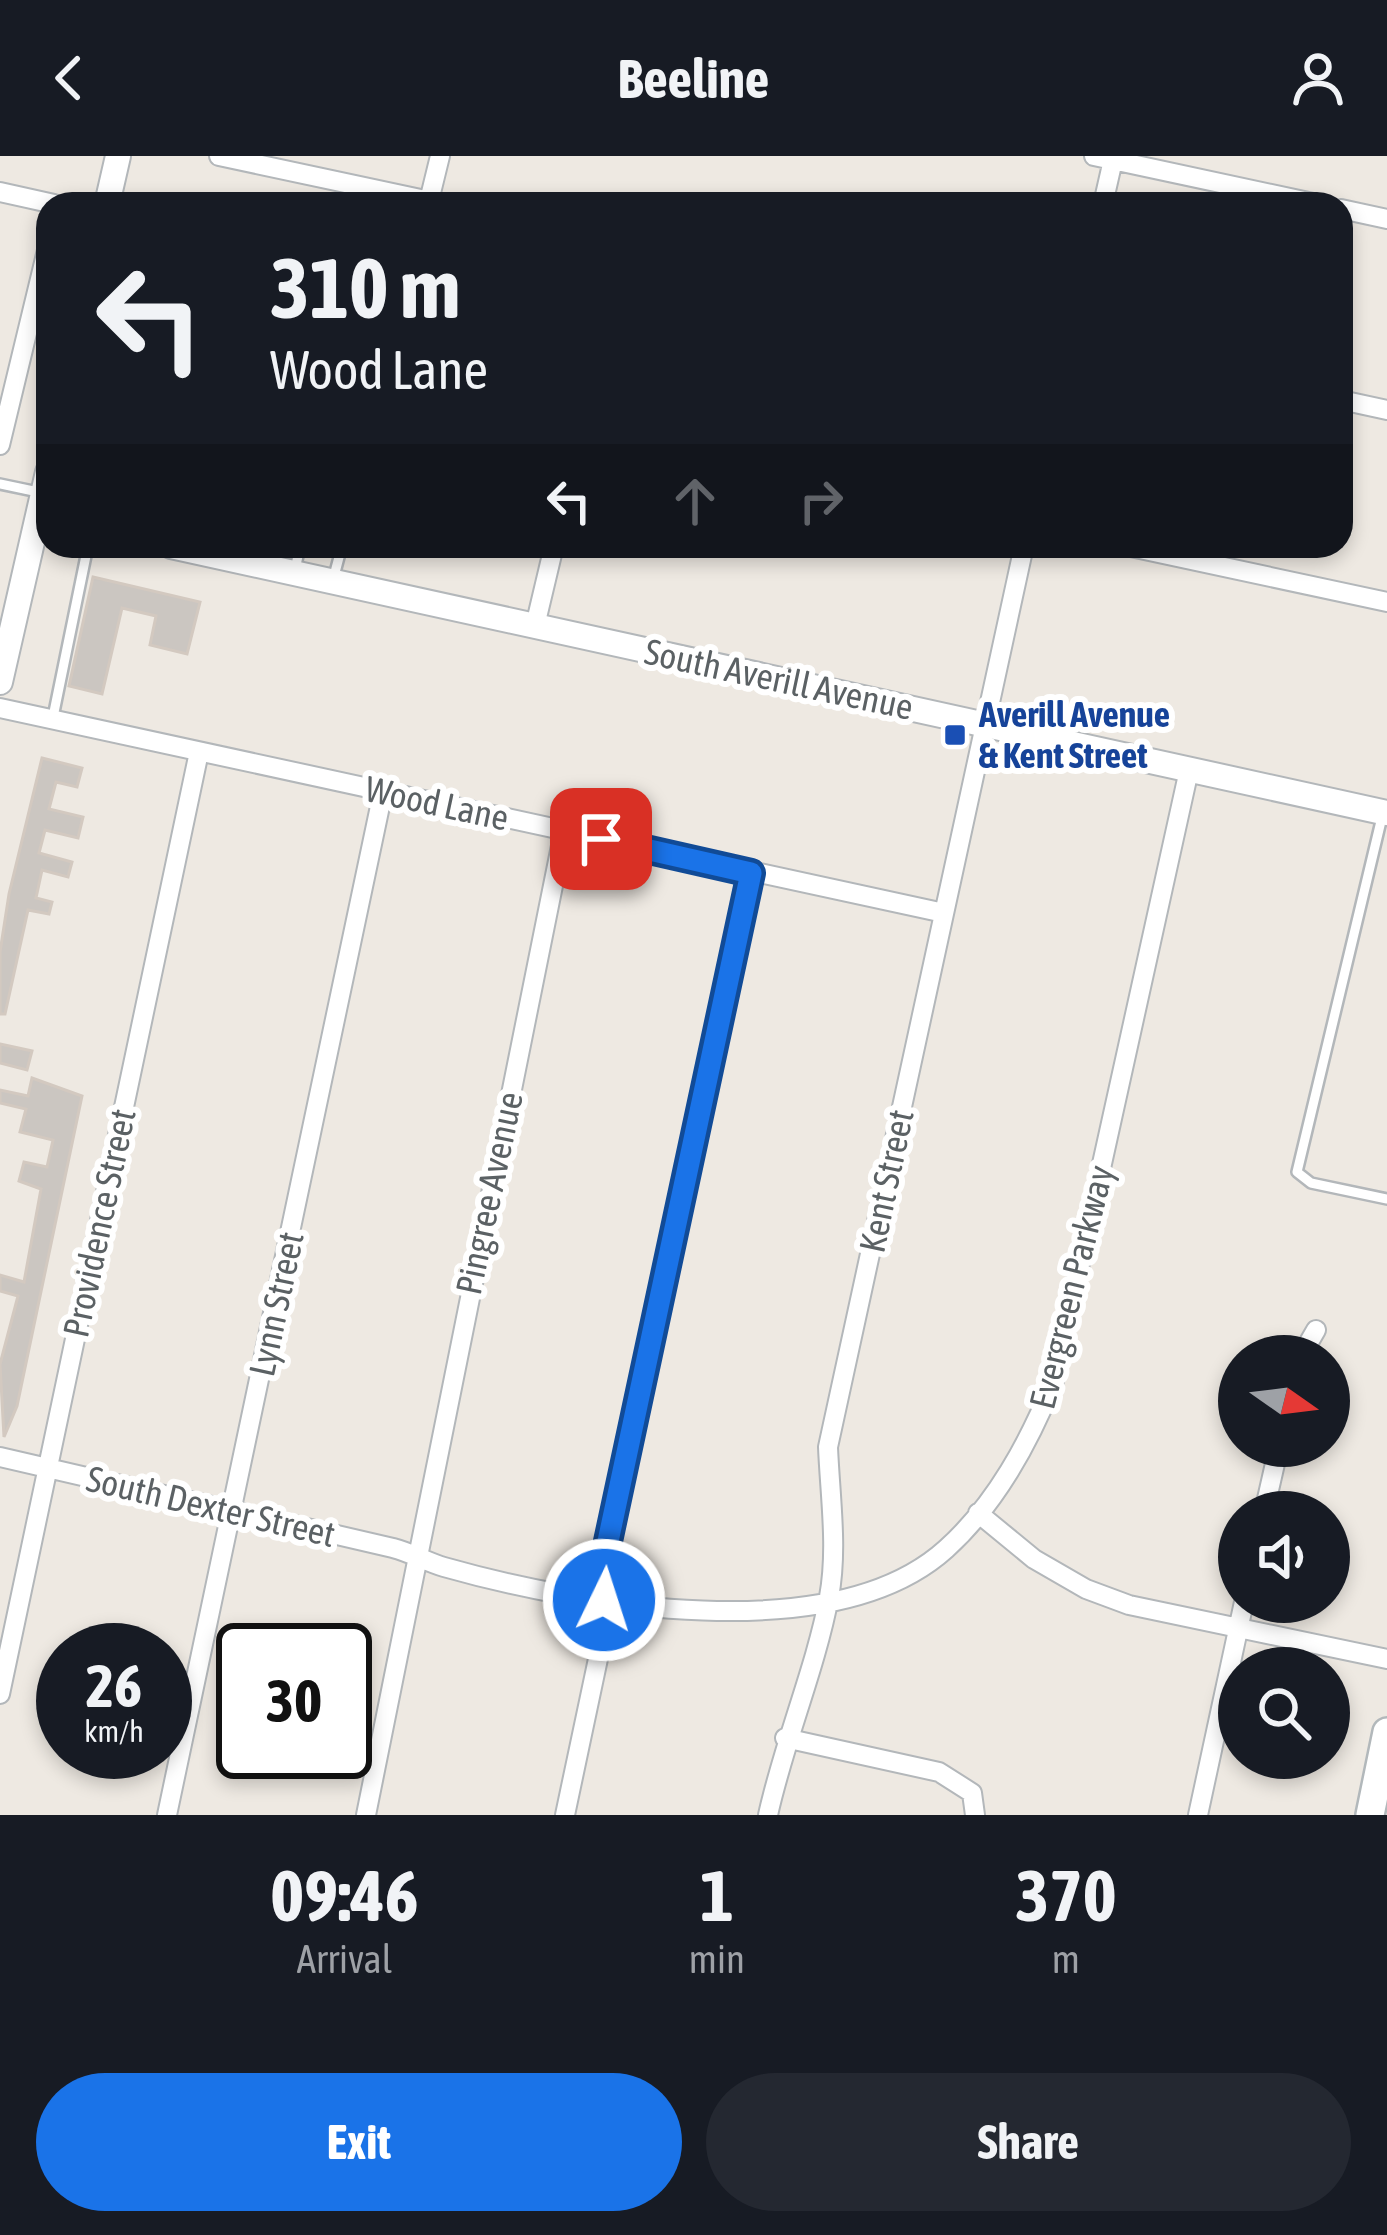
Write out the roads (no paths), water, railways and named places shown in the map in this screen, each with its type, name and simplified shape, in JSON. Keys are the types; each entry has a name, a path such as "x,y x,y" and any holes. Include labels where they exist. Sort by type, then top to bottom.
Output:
{"main road":[{"path":"1370,1815 1387,1732"}],"street":[{"path":"110,192 118,156"},
{"path":"219,156 355,192"},
{"path":"437,192 440,156"},
{"path":"1102,192 1103,158 1262,192"},
{"path":"0,192 36,200"},
{"path":"1353,212 1387,219"},
{"path":"0,445 36,296"},
{"path":"1353,403 1387,410"},
{"path":"0,677 36,532"},
{"name":"South Averill Avenue","path":"244,558 333,582 1385,813"},
{"path":"535,626 551,558"},
{"name":"Kent Street","path":"768,1815 785,1738 829,1601 833,1567 828,1447 1021,558"},
{"path":"1182,558 1387,602"},
{"name":"Wood Lane","path":"0,708 944,914"},
{"name":"Providence Street","path":"0,1694 199,752"},
{"name":"Evergreen Parkway","path":"421,1555 440,1566 604,1600 727,1610 829,1601 903,1579 945,1550 978,1514 1034,1430 1054,1382 1190,770"},
{"name":"Lynn Street","path":"167,1815 383,792"},
{"name":"Pingree Avenue","path":"421,1555 419,1532 564,831"},
{"path":"565,1815 606,1621 601,1574 751,873"},
{"path":"1313,1335 1316,1330"},
{"name":"South Dexter Street","path":"0,1457 421,1555"},
{"path":"978,1514 1034,1559 1086,1589 1130,1604 1387,1659"},
{"path":"366,1815 421,1555"},
{"path":"1198,1815 1239,1623"},
{"path":"785,1738 939,1772 972,1793 975,1815"}],"lane":[{"path":"0,484 36,497"},
{"path":"52,721 86,558"},
{"path":"295,573 298,558"},
{"path":"333,582 339,558"},
{"path":"1385,813 1297,1172 1311,1183 1387,1199"}],"place":[{"name":"Averill Avenue & Kent Street","path":"955,735"}]}
